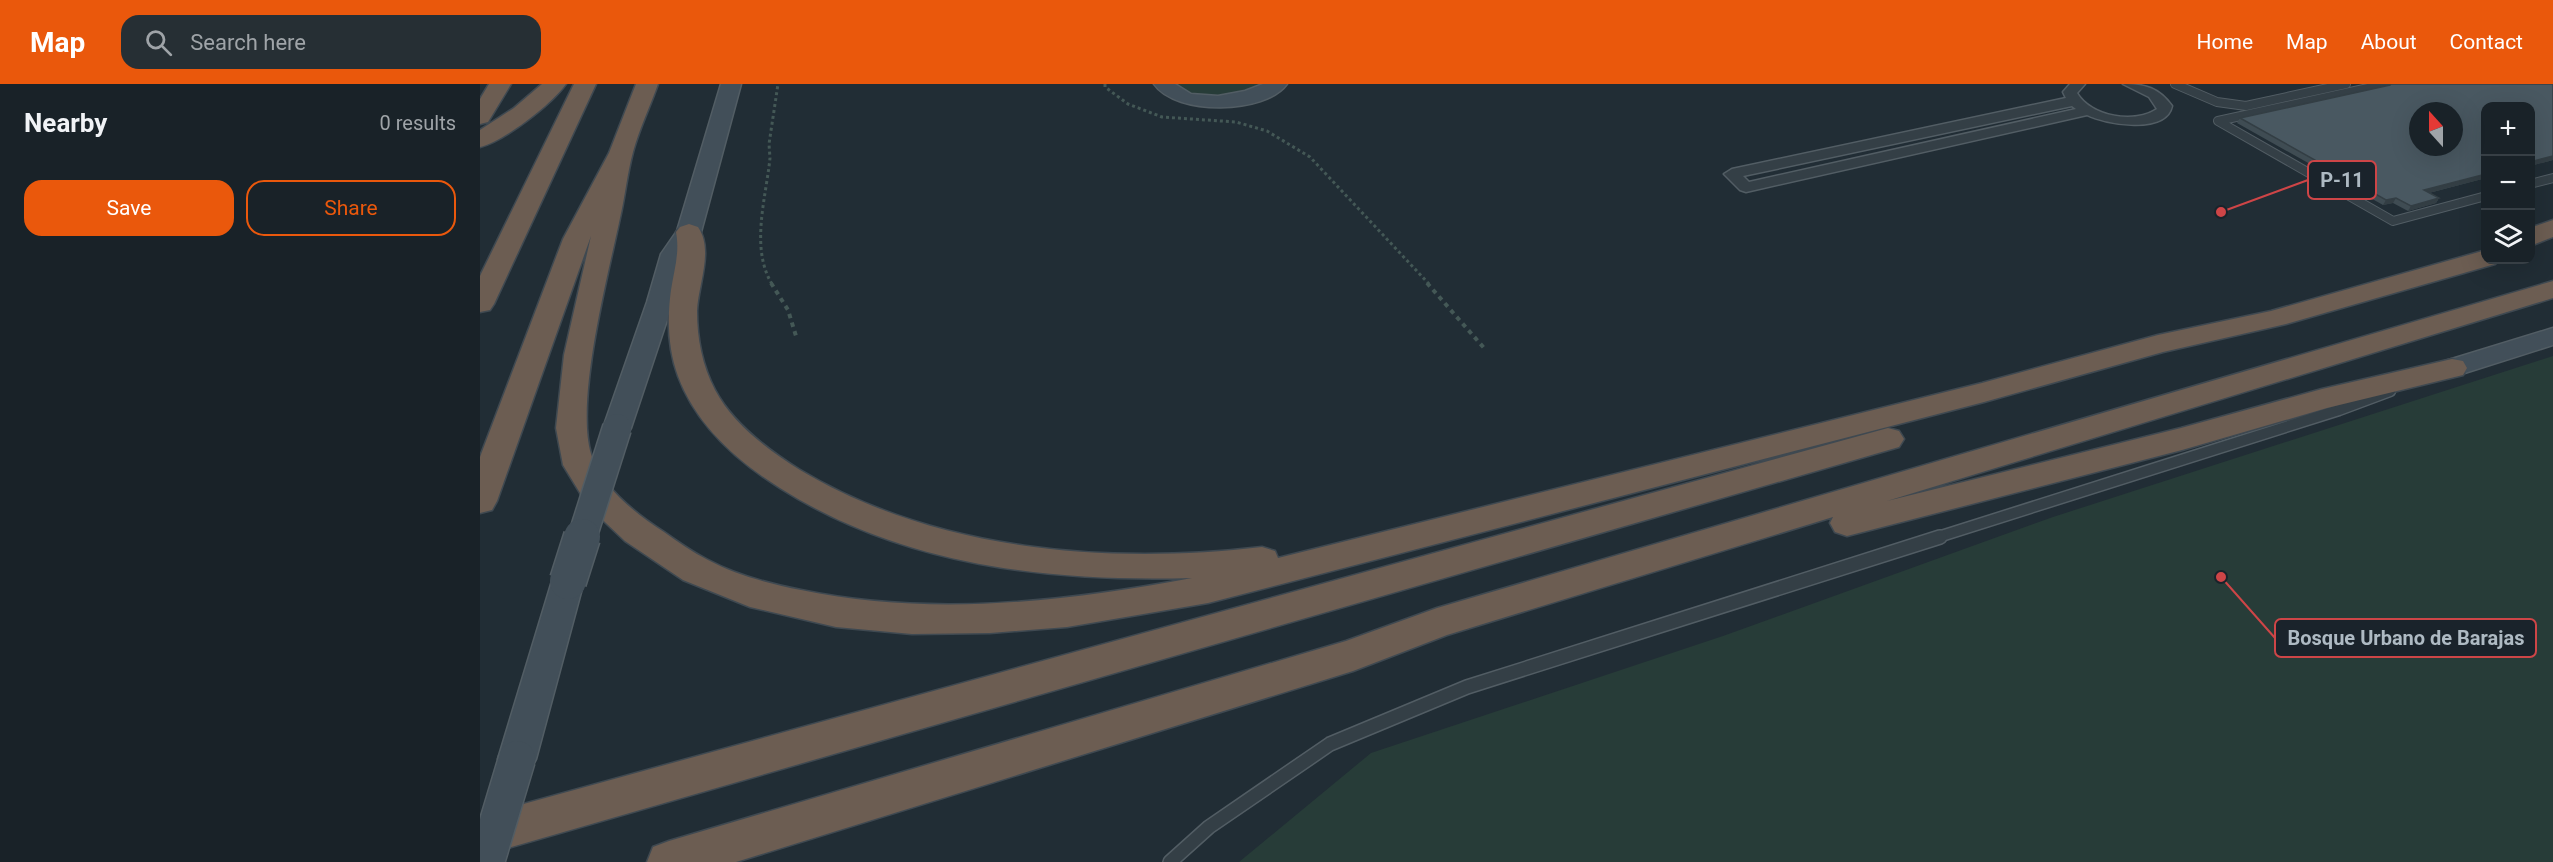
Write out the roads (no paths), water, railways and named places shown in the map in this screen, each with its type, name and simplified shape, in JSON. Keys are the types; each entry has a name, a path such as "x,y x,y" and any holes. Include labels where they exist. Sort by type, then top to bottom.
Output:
{"highway":[{"path":"480,117 500,84"},
{"path":"480,140 522,113 555,84"},
{"path":"480,304 585,84"},
{"path":"480,501 576,239 621,153 647,84"},
{"path":"621,153 612,208 583,321 571,418 575,454 590,483 621,519 648,541 685,565 749,592 801,605 859,614 959,620 1066,614 1140,604 1278,572 1435,530 1972,395 2158,344 2276,318 2481,259"},
{"path":"2535,236 2553,228"},
{"path":"689,232 693,250 683,315 687,356 695,380 723,425 751,453 800,488 887,527 942,543 1032,559 1103,565 1241,563 1326,551 1435,530"},
{"path":"2535,247 2553,243"},
{"path":"669,862 1353,655 1437,624 2553,289"},
{"path":"480,836 2000,407 2166,358 2276,318"},
{"path":"1353,655 1442,639 1715,558 2004,482 2181,439 2322,399 2452,368"}],"street":[{"path":"486,862 568,581 660,302 673,254 689,232 731,84"},
{"path":"1164,84 1172,93 1185,98 1220,101 1256,95 1277,84"},
{"path":"2087,111 2072,90 1732,174 1746,187 2087,111 2116,120 2131,121 2154,118 2164,111 2161,100 2143,88 2130,84"},
{"path":"2452,368 2553,336"}],"lane":[{"path":"2175,84 2217,102 2246,106 2346,84"},
{"path":"2386,84 2218,121 2393,220 2481,197"},
{"path":"2535,183 2553,178"},
{"path":"1170,862 1209,827 1330,744 1467,687 2339,410 2452,368"}],"place":[{"name":"P-11","path":"2221,212"},
{"name":"Bosque Urbano de Barajas","path":"2221,577"}]}
